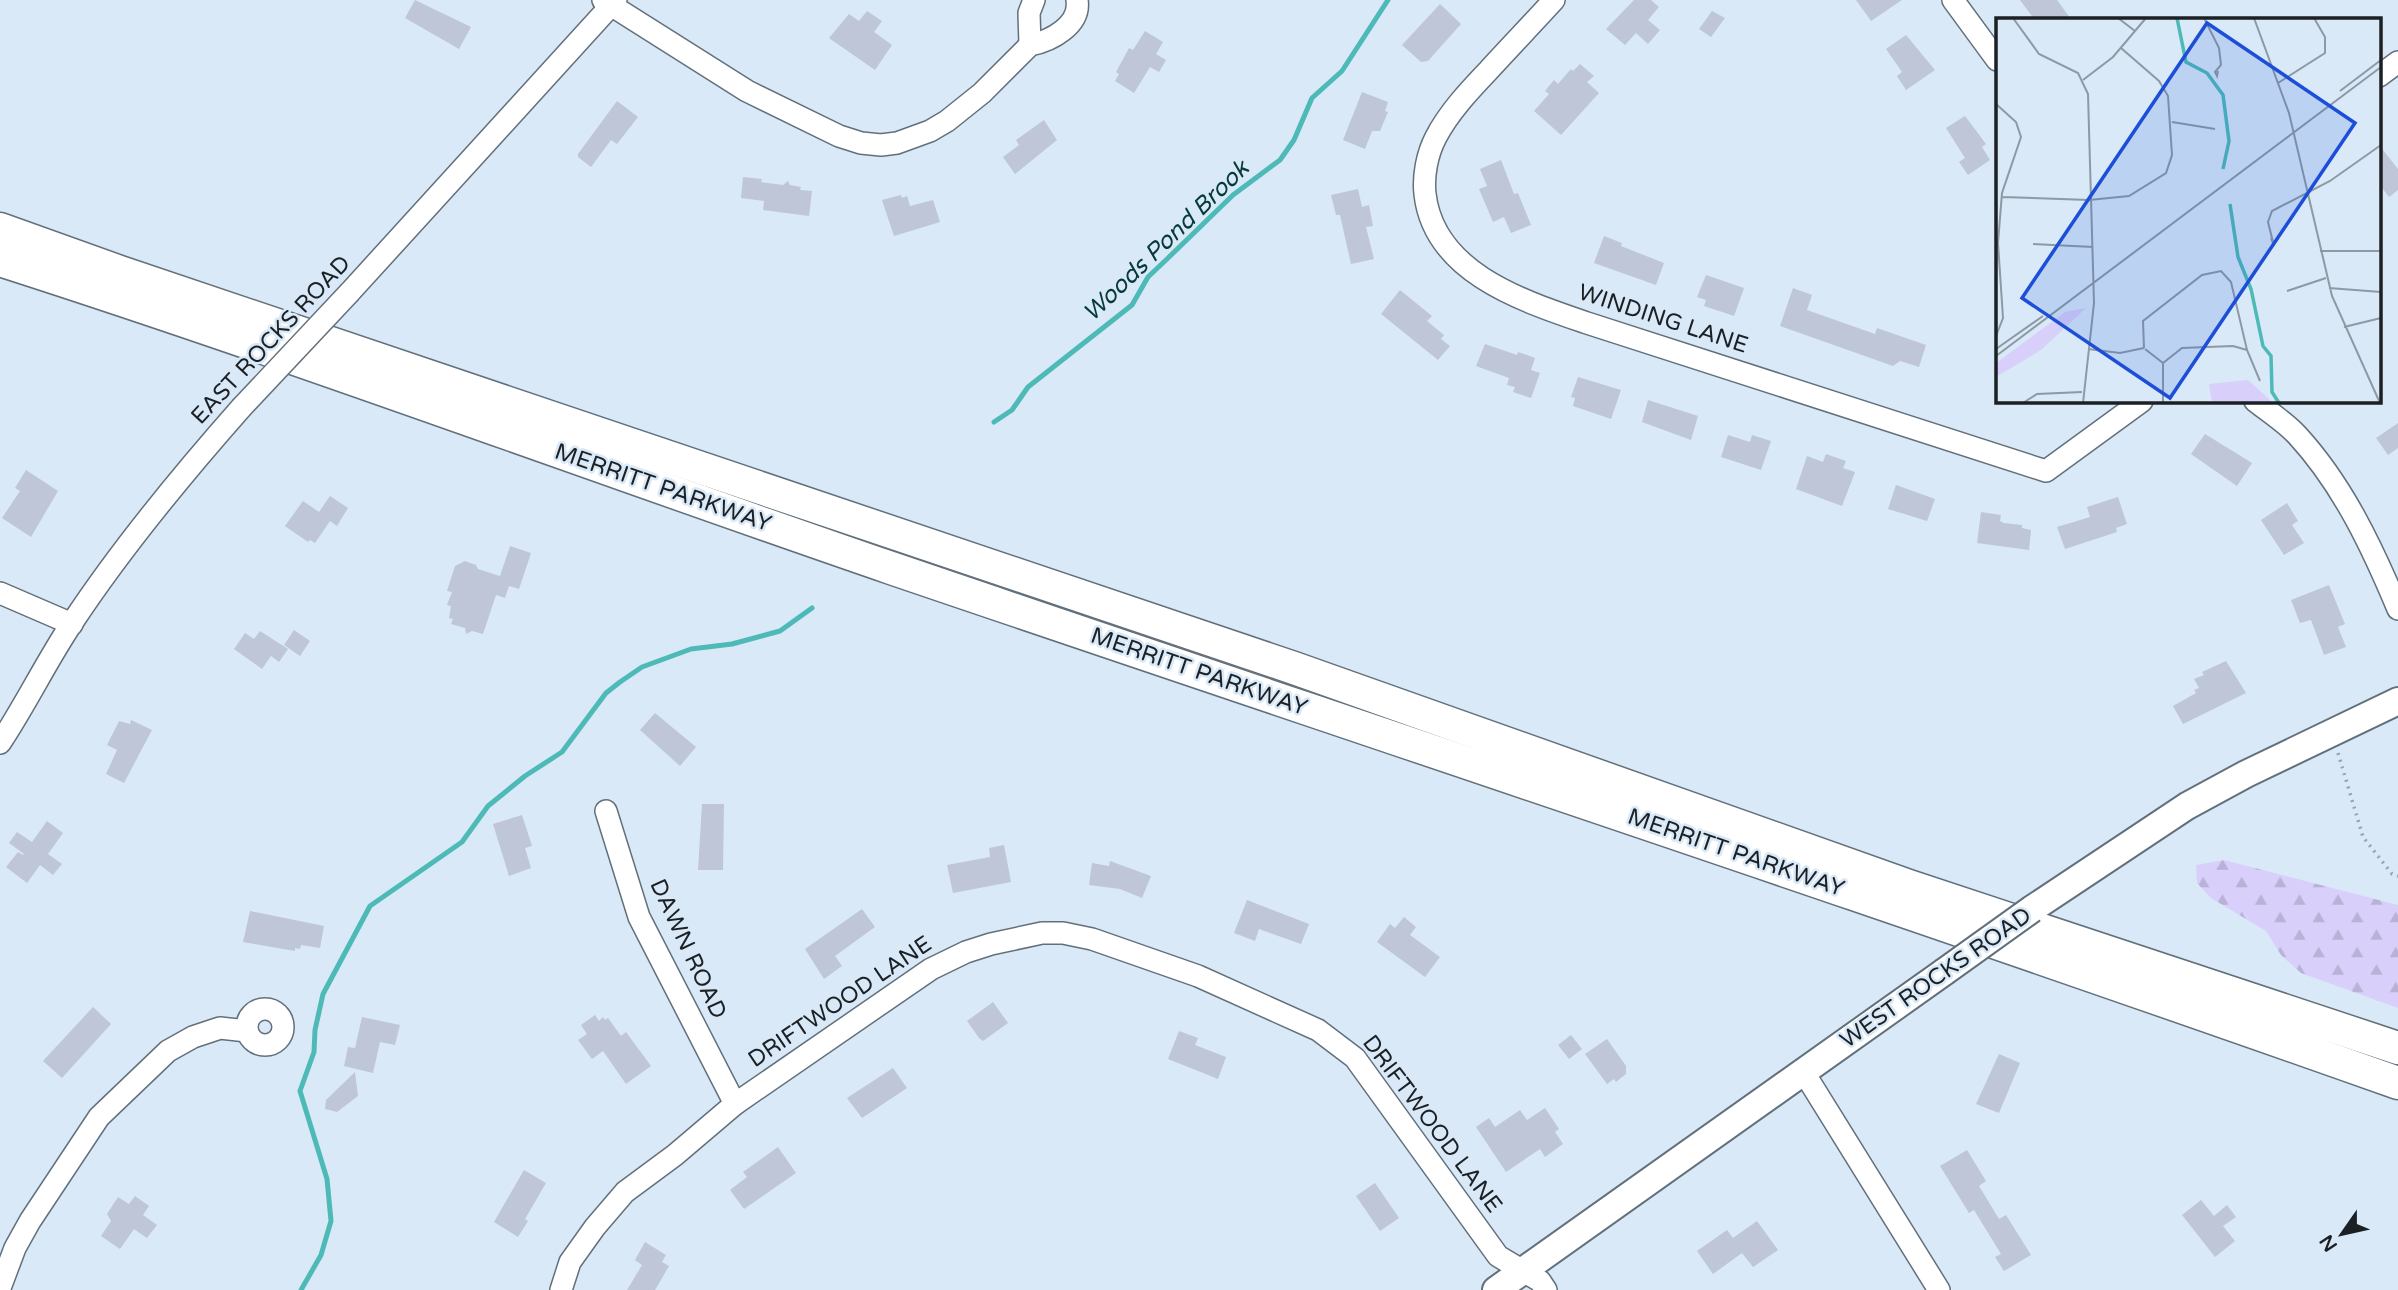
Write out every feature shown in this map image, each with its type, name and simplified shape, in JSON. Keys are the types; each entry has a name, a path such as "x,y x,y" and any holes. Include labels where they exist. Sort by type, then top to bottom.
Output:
{"highway":[{"name":"MERRITT PARKWAY","path":"0,229 1294,668 1922,891 2398,1048"},
{"name":"MERRITT PARKWAY","path":"0,260 244,341 884,565 1920,915 2398,1083"}],"main road":[{"name":"WEST ROCKS ROAD","path":"1496,1290 2032,909 2187,806 2398,701"}],"street":[{"path":"1030,45 1029,13 1034,0"},
{"path":"610,2 747,92 861,144 881,145 897,143 930,131 947,121 982,93 1030,45 1040,43 1070,24 1078,9 1077,0"},
{"name":"WINDING LANE","path":"1554,0 1457,104 1435,138 1427,160 1424,184 1426,207 1433,226 1455,256 1472,270 1533,304 2046,471 2141,402"},
{"path":"1953,0 1996,59"},
{"name":"EAST ROCKS ROAD","path":"0,743 72,624 139,529 241,408 350,292 610,2"},
{"path":"2380,75 2398,62"},
{"path":"2256,402 2297,434 2329,476 2357,519 2398,609"},
{"path":"0,593 72,624"},
{"name":"DAWN ROAD","path":"606,811 639,917 735,1104"},
{"name":"DRIFTWOOD LANE","path":"561,1290 570,1262 625,1192 675,1155 735,1104 931,969 966,952 1042,933 1063,933 1091,939 1198,976 1318,1030 1338,1044 1355,1058 1499,1256 1540,1281 1546,1290"},
{"path":"0,1288 15,1248 30,1221 99,1117 168,1051 193,1037 220,1028 247,1031"},
{"path":"1803,1071 1939,1290"}],"path":[{"path":"2332,733 2362,837 2392,874 2398,876"}],"green space":[{"path":"2224,860 2398,905 2398,1008 2301,973 2281,955 2266,931 2211,898 2197,883 2196,865"}],"building":[{"path":"415,0 471,27 459,49 405,18"},
{"path":"1634,0 1651,0 1659,7 1648,20 1660,30 1648,44 1636,33 1625,45 1606,29"},
{"path":"1856,0 1902,0 1871,21"},
{"path":"2020,0 2057,0 2070,18 2033,18"},
{"path":"1440,4 1461,24 1428,61 1421,62 1402,45"},
{"path":"867,11 882,21 874,32 892,45 875,70 829,38 849,14 859,21"},
{"path":"1712,11 1725,18 1711,37 1699,29"},
{"path":"1145,31 1163,42 1156,54 1166,60 1159,72 1150,67 1134,93 1115,81 1119,74 1116,72 1129,48 1133,50"},
{"path":"1906,35 1935,70 1906,90 1897,76 1902,72 1886,49"},
{"path":"1580,64 1594,76 1587,82 1599,93 1561,135 1534,111 1549,94 1545,91 1554,80 1558,84 1571,69 1573,71"},
{"path":"1362,92 1388,102 1385,111 1388,112 1380,131 1372,131 1365,149 1343,140"},
{"path":"617,101 638,117 617,144 611,140 591,167 578,157 578,154"},
{"path":"1965,116 1986,144 1982,147 1990,160 1968,175 1959,162 1965,158 1946,128"},
{"path":"1044,120 1057,140 1015,174 1003,157 1019,145 1016,140"},
{"path":"2380,146 2398,169 2398,190 2389,197 2380,185"},
{"path":"1501,160 1514,194 1518,193 1531,225 1511,233 1504,217 1493,222 1479,189 1487,186 1480,169"},
{"path":"743,177 783,185 788,181 790,185 801,187 800,190 812,191 809,216 763,210 764,201 741,198"},
{"path":"1358,189 1362,207 1369,205 1373,226 1366,227 1374,259 1351,264 1340,215 1336,215 1331,195"},
{"path":"901,195 902,198 907,196 910,206 933,200 940,222 894,236 882,200"},
{"path":"1604,236 1622,243 1621,246 1664,263 1656,285 1594,263"},
{"path":"1706,275 1744,288 1734,316 1704,306 1706,300 1697,297"},
{"path":"1793,288 1812,295 1807,310 1875,334 1877,328 1926,345 1919,367 1900,361 1893,366 1780,326"},
{"path":"1400,290 1432,316 1427,321 1444,335 1441,339 1450,346 1438,360 1381,314"},
{"path":"1485,344 1535,358 1531,370 1540,373 1531,398 1513,392 1515,387 1507,385 1509,378 1476,366"},
{"path":"1578,377 1621,390 1611,419 1573,406 1575,398 1571,397"},
{"path":"1648,400 1698,416 1691,440 1642,422"},
{"path":"2398,423 2398,448 2388,455 2376,438"},
{"path":"2205,434 2252,463 2237,486 2191,454"},
{"path":"1728,435 1750,442 1752,435 1771,441 1761,470 1721,457"},
{"path":"1826,454 1846,461 1843,468 1855,472 1842,506 1796,489 1807,456 1823,462"},
{"path":"26,470 58,491 31,537 2,518 20,491 15,488"},
{"path":"1896,485 1935,499 1927,521 1888,509"},
{"path":"330,496 348,508 337,526 330,521 315,543 310,540 308,542 285,526 303,501 319,512"},
{"path":"2118,497 2127,524 2116,528 2117,532 2065,549 2057,527 2090,517 2087,507"},
{"path":"2287,503 2298,521 2292,525 2304,543 2284,555 2261,520"},
{"path":"1981,512 2001,515 2000,521 2004,523 2022,525 2022,528 2031,530 2029,550 1977,543"},
{"path":"510,546 531,553 519,589 509,586 505,598 496,595 483,634 472,631 466,634 465,628 451,624 453,619 449,618 451,606 447,605 452,592 447,591 455,566 465,561 476,565 478,569 500,576"},
{"path":"2329,585 2345,624 2338,627 2346,647 2324,655 2311,620 2300,623 2291,600"},
{"path":"294,630 310,641 300,656 284,645"},
{"path":"260,631 288,649 279,662 271,656 262,669 234,649 245,633 254,639"},
{"path":"2226,661 2246,693 2183,724 2173,706 2196,693 2194,690 2199,688 2194,679 2204,675 2202,672"},
{"path":"655,713 696,747 680,766 640,730"},
{"path":"131,720 152,730 124,783 106,774 117,750 107,745 119,721 130,724"},
{"path":"702,804 724,804 723,870 698,870"},
{"path":"522,815 532,846 525,848 531,868 509,876 493,824"},
{"path":"47,821 63,833 48,854 62,864 53,875 40,865 27,883 6,867 18,852 24,854 9,843 17,832 32,842"},
{"path":"1004,845 1011,882 953,893 947,865 990,857 989,848"},
{"path":"1110,861 1151,876 1142,898 1120,889 1089,885 1092,863 1109,866"},
{"path":"1247,900 1309,924 1301,944 1259,929 1255,941 1234,933"},
{"path":"862,909 875,927 835,956 842,966 824,979 805,949"},
{"path":"250,911 324,926 320,948 301,945 300,949 295,948 295,951 243,942"},
{"path":"1404,917 1416,927 1410,935 1440,957 1425,977 1377,942 1390,924 1395,928"},
{"path":"993,1002 1008,1023 983,1041 967,1021"},
{"path":"93,1007 111,1024 62,1078 43,1061"},
{"path":"595,1015 599,1021 603,1017 605,1020 608,1018 621,1036 626,1032 651,1066 626,1084 603,1051 592,1059 578,1040 587,1034 581,1025"},
{"path":"362,1017 400,1025 395,1045 380,1042 373,1073 344,1066 348,1047 355,1048"},
{"path":"1179,1031 1198,1038 1195,1045 1226,1057 1218,1079 1168,1059"},
{"path":"1571,1035 1582,1049 1569,1059 1558,1045"},
{"path":"1607,1039 1626,1066 1626,1074 1616,1082 1614,1079 1607,1084 1585,1054"},
{"path":"1999,1054 2020,1063 1999,1113 1976,1104"},
{"path":"893,1068 907,1088 862,1118 847,1098"},
{"path":"355,1072 358,1096 337,1112 325,1109 326,1100"},
{"path":"1545,1108 1559,1129 1555,1132 1563,1144 1545,1157 1540,1149 1506,1172 1476,1127 1489,1118 1495,1127 1520,1110 1527,1120"},
{"path":"778,1147 796,1173 744,1209 730,1190 747,1177 743,1172"},
{"path":"1967,1150 1986,1181 1979,1186 1999,1219 2006,1215 2031,1255 2004,1271 1995,1257 2001,1254 1974,1210 1969,1213 1940,1166"},
{"path":"524,1170 546,1183 518,1237 494,1222"},
{"path":"1375,1183 1399,1218 1380,1231 1356,1196"},
{"path":"135,1196 149,1206 143,1215 157,1225 147,1238 134,1229 120,1249 101,1236 111,1221 107,1214 118,1197 129,1204"},
{"path":"2201,1200 2214,1216 2227,1205 2236,1217 2223,1226 2235,1241 2215,1257 2182,1215"},
{"path":"1757,1221 1778,1250 1753,1267 1742,1253 1713,1274 1697,1251 1727,1230 1733,1238"},
{"path":"645,1242 666,1255 662,1262 669,1266 655,1290 627,1290 642,1265 635,1260"}],"waterway":[{"name":"Woods Pond Brook","path":"994,422 1012,410 1028,387 1132,305 1148,277 1233,195 1280,160 1294,140 1312,98 1342,71 1388,0"},
{"name":"Woods Pond Brook","path":"301,1290 321,1255 331,1221 327,1179 300,1091 314,1052 315,1030 323,994 370,906 462,842 488,806 525,776 562,752 606,693 642,667 691,649 732,644 780,631 812,608"}]}
